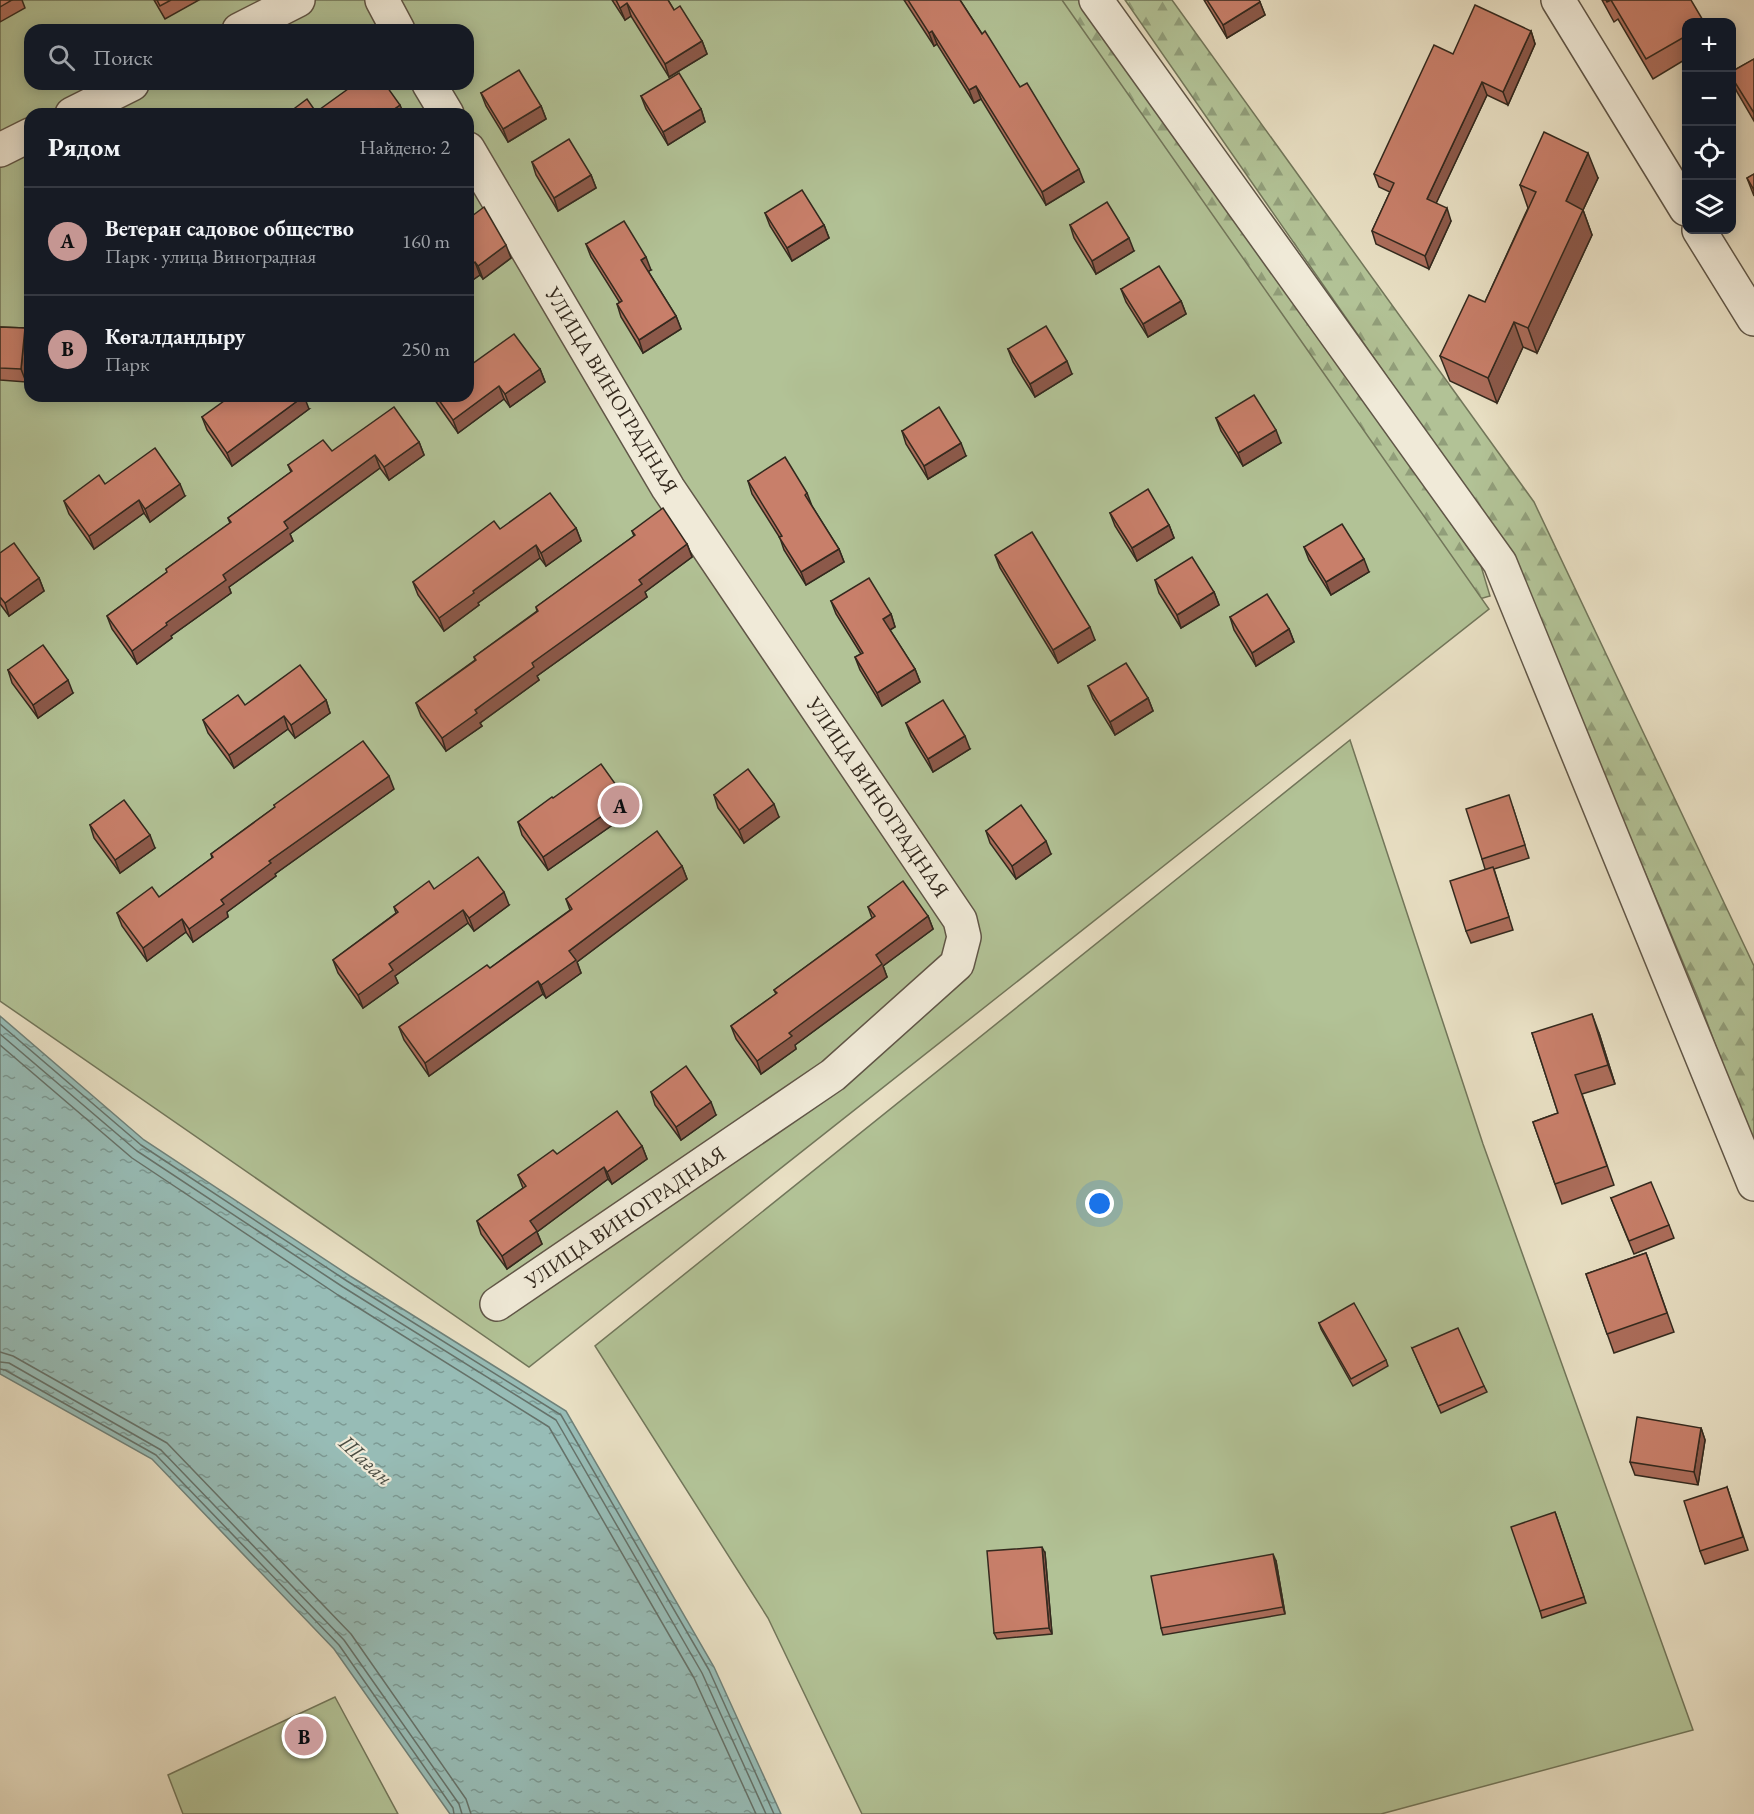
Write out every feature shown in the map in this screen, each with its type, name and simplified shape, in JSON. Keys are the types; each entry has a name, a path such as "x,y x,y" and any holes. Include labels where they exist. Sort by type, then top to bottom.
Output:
{"street":[{"path":"251,24 298,0"},
{"path":"382,0 395,24"},
{"path":"1096,0 1500,563 1754,1184"},
{"path":"1558,0 1682,202"},
{"path":"84,108 120,90"},
{"path":"433,90 443,108"},
{"path":"0,150 24,138"},
{"name":"УЛИЦА ВИНОГРАДНАЯ","path":"474,159 668,488 960,920 964,938 957,964 833,1075 497,1304"},
{"path":"1701,234 1754,319"}],"green space":[{"path":"0,0 1062,0 1489,609 529,1367 0,1001"},
{"path":"1043,0 1082,0 1481,566 1490,596 1469,602"},
{"path":"1125,0 1172,0 1534,502 1754,966 1754,1149 1698,998 1511,555"},
{"path":"1350,740 1483,1144 1693,1730 1381,1814 862,1814 768,1618 595,1346"},
{"path":"335,1697 398,1814 183,1814 168,1775"}],"water":[{"name":"Шаған","path":"0,1016 144,1140 350,1276 566,1411 714,1667 781,1814 450,1814 334,1649 152,1459 0,1374"}],"building":[{"path":"0,0 12,0 0,7"},
{"path":"157,0 171,0 160,6"},
{"path":"616,0 668,0 674,10 680,6 702,41 665,64 627,3 620,8"},
{"path":"908,0 960,0 982,34 985,31 1020,87 1027,83 1079,169 1042,192 976,86 969,90 932,31 929,33"},
{"path":"1207,0 1259,0 1260,2 1223,25"},
{"path":"1611,0 1691,0 1702,18 1682,18 1682,38 1646,59"},
{"path":"1475,5 1531,31 1503,92 1482,82 1427,199 1447,208 1425,256 1372,231 1394,183 1374,174 1434,45 1453,54"},
{"path":"1754,59 1754,113 1736,84 1736,69"},
{"path":"519,70 541,106 503,129 481,93"},
{"path":"679,73 701,109 663,132 641,96"},
{"path":"347,90 389,90 400,105 396,108 322,108"},
{"path":"307,99 313,108 295,108"},
{"path":"1544,132 1588,153 1566,201 1583,210 1528,328 1514,322 1488,378 1440,356 1469,295 1485,302 1536,192 1520,185"},
{"path":"569,139 591,175 554,198 532,162"},
{"path":"1754,174 1754,190 1747,178"},
{"path":"802,190 824,225 787,248 765,213"},
{"path":"1107,202 1129,238 1092,261 1070,225"},
{"path":"484,207 506,245 478,266 474,263 474,214"},
{"path":"624,221 646,257 641,260 676,316 639,340 617,304 622,301 586,244"},
{"path":"1159,266 1181,301 1143,324 1121,289"},
{"path":"1046,326 1067,361 1030,384 1008,349"},
{"path":"0,327 24,328 21,369 0,368"},
{"path":"514,334 540,369 505,394 499,386 453,420 440,402 474,402 474,363"},
{"path":"1254,395 1276,430 1238,453 1216,418"},
{"path":"223,402 296,402 227,453 202,417"},
{"path":"394,407 419,442 384,467 375,455 284,522 288,528 223,575 226,580 166,623 167,625 132,651 107,616 167,572 166,569 231,522 228,518 292,471 288,465 323,440 332,451"},
{"path":"939,407 961,443 924,466 902,431"},
{"path":"155,448 180,484 145,509 139,500 89,536 64,501 99,475 105,484"},
{"path":"785,457 807,493 805,495 839,549 801,572 748,481"},
{"path":"1148,489 1169,525 1132,548 1110,513"},
{"path":"550,493 576,528 541,553 536,545 439,618 413,582 494,521 500,529"},
{"path":"663,508 687,544 639,580 642,584 532,663 534,667 475,710 477,713 442,738 416,703 476,660 474,657 538,611 536,607 635,535 632,531"},
{"path":"1342,524 1364,559 1326,582 1304,547"},
{"path":"1032,532 1090,627 1053,650 995,555"},
{"path":"14,543 39,578 5,603 0,597 0,553"},
{"path":"1192,557 1214,592 1177,615 1155,580"},
{"path":"869,578 891,614 883,619 915,669 877,693 855,657 863,653 831,601"},
{"path":"1267,594 1289,629 1252,653 1230,617"},
{"path":"43,645 68,680 33,705 8,670"},
{"path":"1126,663 1148,698 1110,722 1088,686"},
{"path":"300,665 326,700 291,725 284,716 229,755 203,720 238,695 245,705"},
{"path":"943,700 965,736 928,759 906,723"},
{"path":"363,741 389,776 269,861 271,863 221,900 224,904 189,929 182,919 143,948 117,913 152,887 159,897 213,857 211,854 275,807 274,805"},
{"path":"601,764 626,799 543,857 518,822"},
{"path":"748,769 774,804 739,830 714,795"},
{"path":"1509,795 1525,845 1482,859 1466,809"},
{"path":"124,800 150,835 115,860 90,825"},
{"path":"1021,805 1046,841 1012,866 986,831"},
{"path":"657,831 682,866 569,951 576,960 541,985 538,981 425,1063 399,1027 487,965 490,968 572,909 566,899"},
{"path":"478,857 504,892 469,918 463,910 389,964 393,970 358,995 333,960 398,912 394,907 429,881 434,889"},
{"path":"1493,867 1509,917 1466,931 1450,881"},
{"path":"903,881 928,916 876,955 882,964 789,1033 792,1036 757,1061 731,1026 777,993 774,990 875,916 868,907"},
{"path":"1592,1014 1608,1065 1575,1075 1607,1166 1555,1184 1533,1122 1558,1113 1532,1033"},
{"path":"686,1066 711,1102 676,1127 651,1092"},
{"path":"617,1111 642,1146 607,1172 604,1167 530,1221 537,1231 502,1256 477,1221 526,1186 518,1175 553,1150 557,1154"},
{"path":"1651,1182 1669,1225 1629,1241 1611,1198"},
{"path":"1646,1253 1667,1313 1607,1334 1586,1274"},
{"path":"1354,1303 1386,1360 1351,1379 1319,1323"},
{"path":"1458,1328 1484,1386 1438,1406 1412,1348"},
{"path":"1637,1417 1701,1428 1694,1472 1630,1462"},
{"path":"1727,1487 1743,1537 1700,1551 1684,1501"},
{"path":"1555,1512 1584,1597 1540,1611 1511,1527"},
{"path":"1042,1547 1049,1628 994,1633 987,1551"},
{"path":"1273,1554 1283,1607 1161,1628 1151,1576"}],"place":[{"name":"Ветеран садовое общество","path":"620,805"},
{"name":"Көгалдандыру","path":"304,1736"}]}
